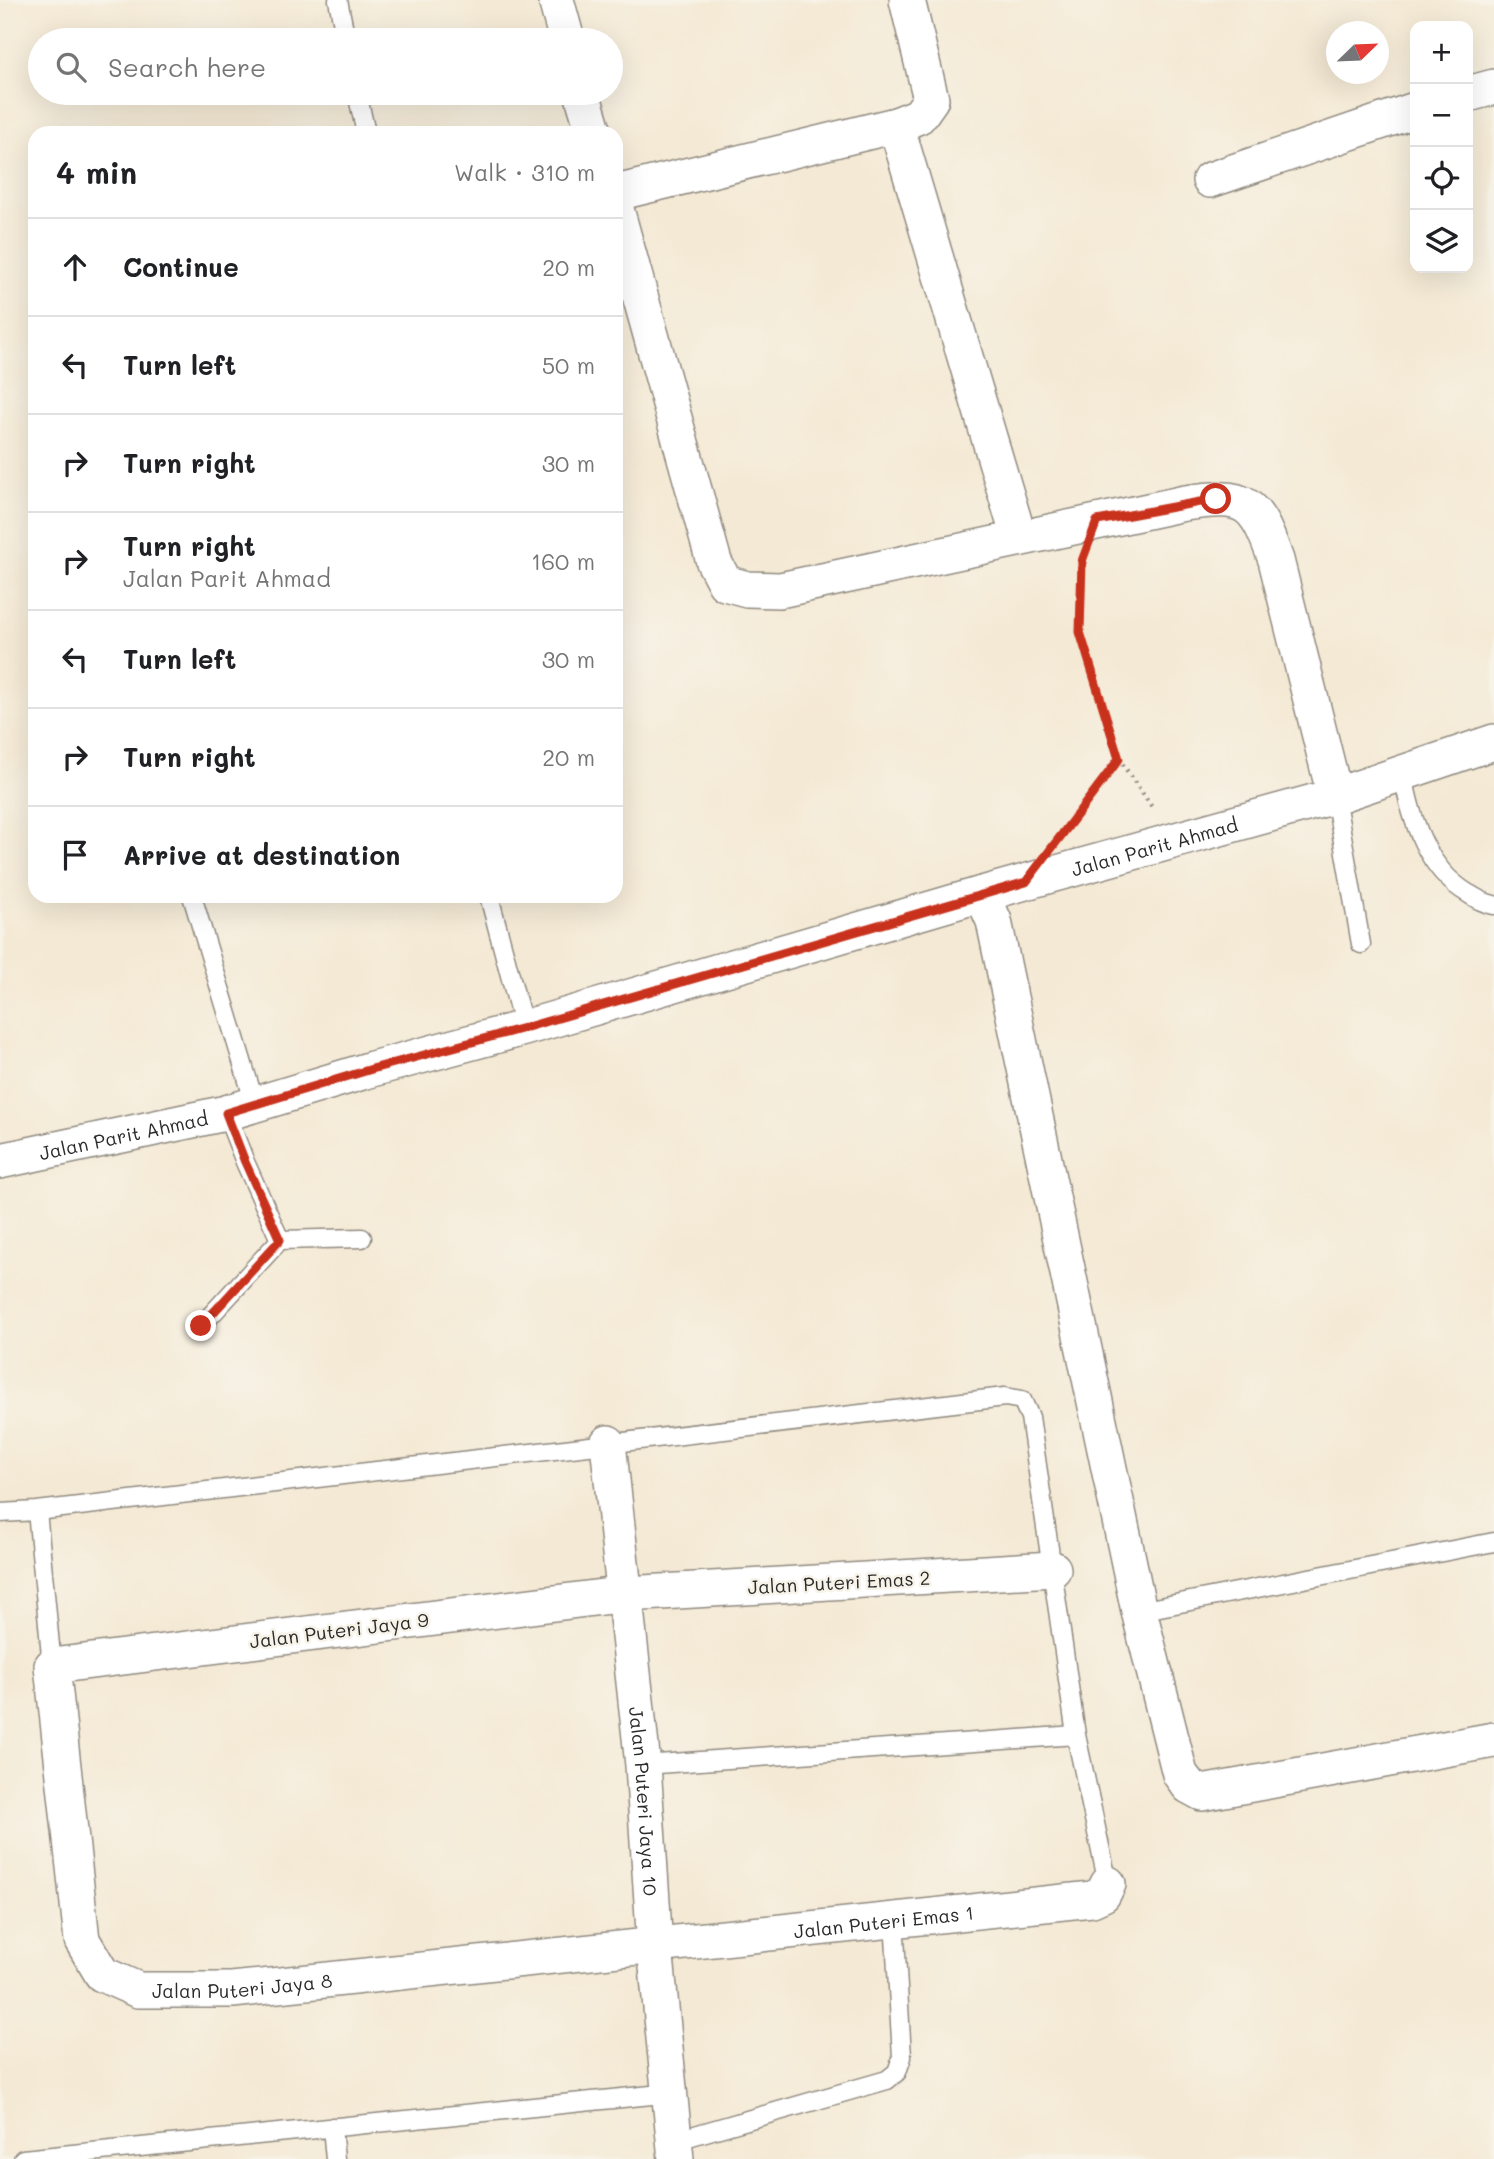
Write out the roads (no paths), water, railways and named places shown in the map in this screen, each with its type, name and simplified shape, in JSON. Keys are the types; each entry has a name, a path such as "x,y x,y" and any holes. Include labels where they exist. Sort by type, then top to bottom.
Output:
{"street":[{"path":"555,0 563,28"},
{"path":"623,190 896,125 919,116 931,99 907,0"},
{"path":"1473,93 1494,87"},
{"path":"586,105 592,126"},
{"path":"1210,180 1410,112"},
{"path":"896,125 1019,538"},
{"path":"623,234 715,562 725,583 747,589 780,590 1097,521 1216,499 1237,500 1252,510 1264,526 1276,560 1337,811"},
{"name":"Jalan Parit Ahmad","path":"0,1161 239,1116 372,1069 988,908 1026,882 1198,835 1337,811 1405,788 1494,742"},
{"path":"988,908 1002,959 1139,1611 1180,1774 1189,1786 1202,1793 1494,1740"},
{"name":"Jalan Puteri Jaya 10","path":"608,1443 643,1765 655,1947 675,2150"},
{"name":"Jalan Puteri Emas 2","path":"626,1594 1053,1569"},
{"name":"Jalan Puteri Jaya 9","path":"52,1666 626,1594"},
{"name":"Jalan Puteri Jaya 8","path":"52,1666 82,1940 102,1974 138,1990 232,1990 655,1947"},
{"name":"Jalan Puteri Emas 1","path":"655,1947 1092,1899 1103,1894 1108,1884"}],"lane":[{"path":"338,0 344,28"},
{"path":"360,105 364,126"},
{"path":"1405,788 1426,849 1453,884 1487,904 1494,905"},
{"path":"1337,811 1361,944"},
{"path":"193,903 239,1116 245,1162 280,1240"},
{"path":"491,903 524,1028"},
{"path":"201,1326 280,1240 362,1238"},
{"path":"0,1513 37,1511 1005,1397 1022,1400 1030,1417 1076,1735 1108,1884"},
{"path":"37,1511 52,1666"},
{"path":"1139,1611 1494,1542"},
{"path":"643,1765 1076,1735"},
{"path":"675,2150 887,2080 897,2072 902,2057 894,1919"},
{"path":"23,2159 671,2093"},
{"path":"332,2127 335,2159"}]}
